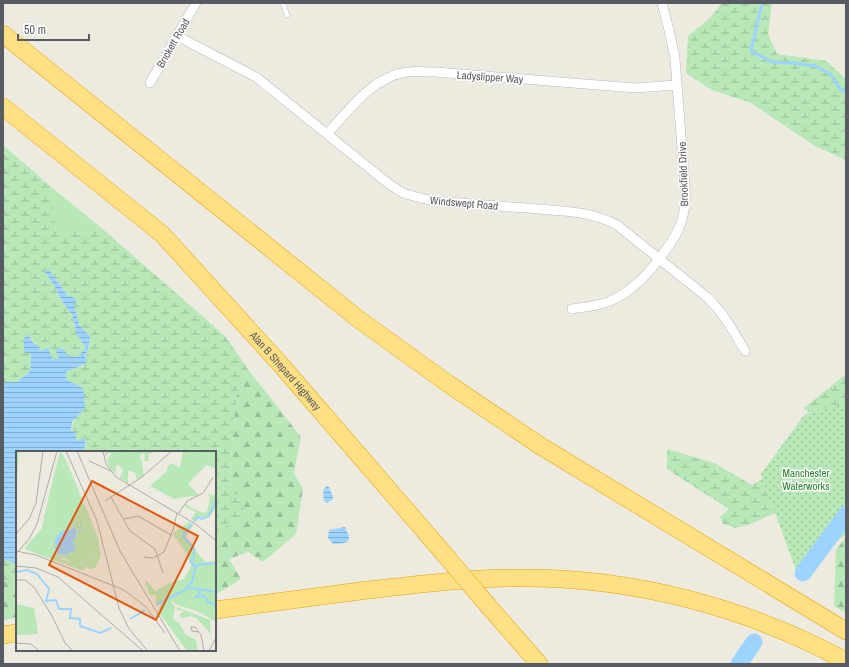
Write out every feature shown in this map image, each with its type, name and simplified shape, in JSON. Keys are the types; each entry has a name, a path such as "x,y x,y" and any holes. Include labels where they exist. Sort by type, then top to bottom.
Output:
{"highway":[{"path":"3,34 307,279 401,351 493,415 846,631"},
{"name":"Alan B Shepard Highway","path":"3,107 162,234 281,365 539,664"},
{"path":"216,610 420,584 466,580 520,578 586,581 652,590 716,606 779,629 820,647 846,661"},
{"path":"3,635 16,633"}],"street":[{"name":"Brickett Road","path":"150,83 196,3"},
{"name":"Brookfield Drive","path":"572,309 598,305 617,298 634,286 659,258 677,234 684,212 686,199 673,46 662,3"},
{"name":"Windswept Road","path":"177,36 256,77 403,193 433,200 592,215 605,219 616,225 708,298 719,309 729,323 745,352"},
{"name":"Ladyslipper Way","path":"327,134 370,89 386,79 405,72 434,72 634,88 677,85"}],"lane":[{"path":"283,3 287,15"}],"green space":[{"path":"722,3 772,3 768,34 777,54 826,61 846,79 846,160 815,146 751,103 712,90 686,73 688,36 711,17"},
{"path":"3,145 50,186 3,152"},
{"path":"3,152 50,186 56,231 105,231 225,336 250,372 237,391 228,489 247,500 238,521 224,527 216,539 216,451 84,451 86,438 75,442 72,431 73,423 77,416 85,408 75,385 67,380 66,372 73,368 83,366 90,336 79,325 74,303 57,280 45,271 72,316 77,335 86,348 78,358 67,355 56,349 60,358 53,360 40,352 29,335 31,354 30,372 16,382 3,382"},
{"path":"50,186 105,231 56,231"},
{"path":"250,372 301,437 294,473 303,489 296,534 263,562 248,552 229,559 241,579 216,594 216,539 224,527 238,521 228,490 237,391"},
{"path":"846,374 846,474 814,495 751,524 736,528 723,524 720,517 729,509 667,469 667,449 714,463 752,485 807,453 841,439 804,408"},
{"name":"Manchester Waterworks","path":"846,402 846,534 797,573 761,474 804,415"},
{"path":"846,537 846,613 834,606 836,550"},
{"path":"3,559 16,564 16,582 3,582"},
{"path":"3,582 16,582 16,618 3,620"}],"water":[{"path":"44,270 50,271 68,296 75,298 77,302 74,303 79,325 90,336 88,349 85,356 87,362 66,372 67,380 83,388 85,408 72,422 71,431 76,433 76,441 86,438 84,451 16,451 16,564 3,559 3,382 16,382 30,372 31,354 24,352 24,339 28,334 34,344 39,346 40,351 48,348 53,360 59,358 55,349 63,349 67,355 77,357 86,348 77,335 72,315 63,303"},
{"path":"327,486 329,487 333,497 332,500 327,503 324,501 323,492"},
{"path":"345,527 349,536 348,541 333,544 328,538 329,530"}],"waterway":[{"path":"762,3 751,51 772,62 815,66 830,74 841,90 846,92"},
{"path":"803,573 846,515"},
{"path":"739,664 754,642"}]}
